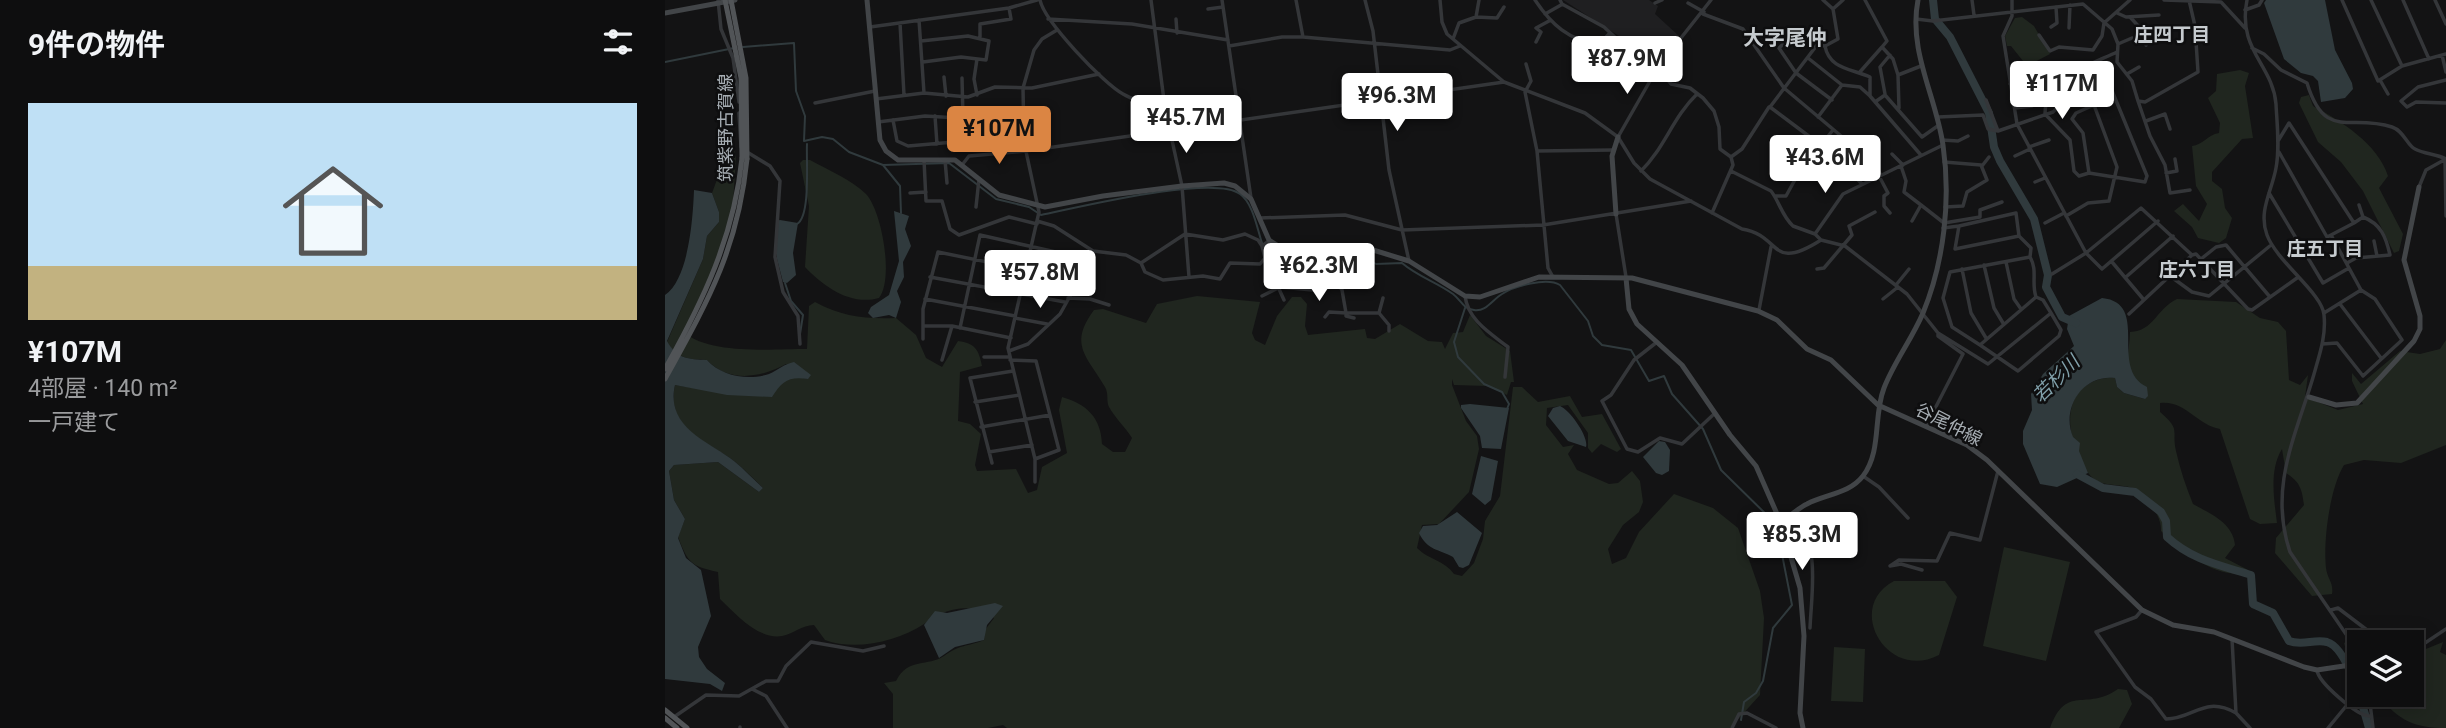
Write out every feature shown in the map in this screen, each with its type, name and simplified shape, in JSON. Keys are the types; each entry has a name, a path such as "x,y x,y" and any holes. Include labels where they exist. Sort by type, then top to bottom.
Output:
{"main road":[{"name":"筑紫野古賀線","path":"665,379 718,265 733,216 745,159 746,78 733,0"},
{"name":"筑紫野古賀線","path":"721,1 741,78 745,159"},
{"name":"筑紫野古賀線","path":"665,369 680,347"},
{"path":"665,710 668,721 677,728"},
{"path":"668,721 687,728"}],"street":[{"path":"665,13 733,0"},
{"path":"867,0 880,140 892,157 908,162 944,158 962,165 999,195 1093,251 1118,253 1141,263 1145,272 1163,280 1189,277 1220,279 1230,264 1256,265 1265,258"},
{"path":"869,27 1009,8 1039,0 1048,19 1099,75 1124,95 1165,108"},
{"path":"1151,0 1165,108 1182,189 1183,236 1188,250 1189,277"},
{"path":"1221,0 1251,199"},
{"path":"1296,0 1303,37"},
{"path":"1365,0 1375,44 1389,170 1409,261"},
{"path":"1440,0 1442,23 1460,46 1504,82 1585,113 1618,137 1640,171 1742,229 1757,233 1770,247 1791,254 1821,240"},
{"path":"1476,18 1479,0"},
{"path":"1535,0 1549,21 1586,43 1599,44 1610,33"},
{"path":"1655,3 1662,0"},
{"path":"1711,0 1658,67 1618,137 1613,150 1616,214 1633,317 1682,365 1714,414 1756,466 1781,523 1800,588 1804,636 1800,713 1803,728"},
{"path":"1731,158 1742,149 1817,45 1825,46 1838,39 1833,9 1823,0"},
{"path":"1833,9 1843,0"},
{"path":"1860,73 1887,41 1865,0"},
{"path":"1781,523 1805,505 1851,486 1863,475 1874,450 1878,405 1892,371 1922,315 1937,266 1945,207 1943,142 1921,66 1915,19 1918,0"},
{"path":"1972,0 1974,15"},
{"path":"2012,0 2012,11 2003,36 2017,124 2086,253 2102,270 2158,221"},
{"path":"2062,0 2063,6"},
{"path":"2039,35 2050,51 2059,47 2093,50 2106,22 2130,0"},
{"path":"2164,0 2221,2 2247,29"},
{"path":"2247,0 2245,10 2250,47 2274,90 2278,149 2276,167 2268,191 2264,224 2271,245 2319,301 2324,313 2322,344 2309,397 2285,459 2284,526 2290,552 2347,635"},
{"path":"2245,10 2259,5 2262,0"},
{"path":"2342,0 2388,94"},
{"path":"2371,0 2402,66"},
{"path":"2403,0 2429,59"},
{"path":"2435,0 2446,24"},
{"path":"721,1 721,29 733,58 739,102 739,144 770,166 780,181 775,257 783,292 798,316 800,344"},
{"path":"2138,101 2145,102 2198,72 2190,1"},
{"path":"1545,14 1561,2 1618,40 1643,50 1671,84 1689,88 1714,111 1720,149 1731,158"},
{"path":"1688,3 1703,13 1742,29 1784,88 1872,162 1888,192 1884,195 1884,206 1890,213"},
{"path":"1915,19 1933,22 2083,4 2106,22 2118,44 2117,62 2127,74 2146,121 2166,173 2169,194 2190,190"},
{"path":"2069,27 2070,5"},
{"path":"2050,27 2057,23 2056,6"},
{"path":"1208,9 1223,7"},
{"path":"980,37 980,24 1011,19 1009,8"},
{"path":"1453,38 1459,23 1476,18 1497,19 1504,8"},
{"path":"2117,13 2130,17 2159,15"},
{"path":"2130,17 2141,29 2146,46"},
{"path":"1048,19 1132,24 1228,43 1303,37 1450,50 1460,46"},
{"path":"1175,19 1177,33"},
{"path":"919,20 925,93"},
{"path":"1536,42 1541,32 1535,28 1549,21"},
{"path":"900,23 904,95"},
{"path":"1035,482 1035,459 1009,351 1038,216 1024,136 1021,110 1023,88 1034,50 1042,39 1057,30"},
{"path":"1793,35 1779,48 1796,73 1832,100"},
{"path":"921,41 980,37 989,41 986,60 961,57 923,62"},
{"path":"2118,44 2132,38"},
{"path":"1825,46 1826,54 1836,65 1871,79 1870,96"},
{"path":"1882,47 1890,55 1898,75 1899,109"},
{"path":"2250,47 2264,54 2281,70 2307,83 2312,96 2331,121 2341,124 2358,120 2395,128 2414,149 2446,159"},
{"path":"2045,114 2048,97 2072,73 2117,52"},
{"path":"2380,80 2402,66 2444,54 2446,72"},
{"path":"1890,55 1880,67 1885,95 1922,137 1939,125"},
{"path":"1808,58 1842,85 1860,87 1920,154"},
{"path":"977,59 974,79 977,95"},
{"path":"1526,64 1531,81 1525,92 1537,151 1548,268 1553,277"},
{"path":"1898,75 1921,66"},
{"path":"2127,74 2140,67"},
{"path":"876,99 925,93 964,97 1004,86 1023,88 1099,75"},
{"path":"944,77 946,96"},
{"path":"1937,117 1983,115 1990,130 1998,131 2061,108 2085,82 2108,77 2147,176 2141,183 2089,173 2079,176 2074,171 2070,141 2045,114"},
{"path":"962,78 963,119"},
{"path":"2446,80 2418,88 2401,101 2407,107 2416,102 2446,103"},
{"path":"2010,84 2027,81"},
{"path":"962,165 969,156 1026,151 1504,82"},
{"path":"2045,223 2088,203 2109,201 2117,167 2085,82"},
{"path":"1818,117 1842,85"},
{"path":"815,103 875,91"},
{"path":"1640,171 1667,138 1679,113 1697,94"},
{"path":"1875,102 1885,95"},
{"path":"1986,100 1998,131"},
{"path":"2089,173 2083,133 2072,119 2076,113 2094,105"},
{"path":"2015,108 2032,106"},
{"path":"1770,107 1821,145 1862,184"},
{"path":"878,122 935,116 975,119 1001,111 1021,110"},
{"path":"2146,121 2165,114 2170,129"},
{"path":"935,116 937,144"},
{"path":"893,120 895,137 900,144 937,144 1024,136"},
{"path":"2277,141 2290,124 2354,223"},
{"path":"1821,145 1833,130"},
{"path":"1815,234 1843,194 1902,166 1943,142 1958,141 1968,136"},
{"path":"2015,156 2049,140"},
{"path":"2278,149 2327,237 2363,217"},
{"path":"1537,151 1613,150"},
{"path":"1892,154 1902,166 1906,181 1904,192 1943,225 1959,226 2016,213 2019,236 2031,248 2036,274 2033,283 2036,297"},
{"path":"1982,166 1989,157"},
{"path":"944,158 947,183"},
{"path":"1712,213 1731,171 1731,158"},
{"path":"2166,173 2177,171 2175,159"},
{"path":"2309,397 2336,405 2357,403 2416,338 2420,316 2404,260 2419,187 2426,170 2446,159"},
{"path":"2446,159 2446,216"},
{"path":"924,160 926,201 942,201 950,229 959,235 1009,217 1038,216 1050,207 1103,196 1224,183 1245,191 1260,218 1265,258 1284,300"},
{"path":"1944,162 1982,166"},
{"path":"1945,207 1963,206 1967,192 1987,180 1982,166"},
{"path":"1731,171 1766,187 1784,210 1787,221 1800,230 1815,234 1821,240 1845,246 1897,286 1938,333 1980,361 1987,364 1997,358 2050,313"},
{"path":"1775,196 1786,196 1797,176"},
{"path":"2035,182 2045,178"},
{"path":"976,207 979,179"},
{"path":"2268,191 2323,283 2356,258 2390,255 2386,238 2375,222 2363,217 2359,205"},
{"path":"910,193 926,192"},
{"path":"1260,218 1345,215 1402,230 1543,225 1691,201"},
{"path":"1943,225 1980,217 1980,210 2002,202"},
{"path":"1912,221 1921,205"},
{"path":"2052,274 2086,253 2141,208 2192,255 2196,254 2248,309 2252,310 2297,278"},
{"path":"1817,269 1824,268 1845,246 1852,234 1849,226 1875,212"},
{"path":"1959,226 1955,249 2019,236"},
{"path":"960,328 981,227"},
{"path":"1141,263 1183,236 1192,234 1223,240 1245,234 1265,244 1324,256 1363,247 1409,261 1465,296 1480,297 1529,280 1553,277 1626,278 1758,311 1777,320 1807,349 1832,360 1878,405"},
{"path":"980,235 1077,257 1088,264 1060,314 1028,344 1009,351"},
{"path":"2322,344 2337,343 2363,376 2402,340 2400,332 2375,299 2361,290 2332,235"},
{"path":"2126,277 2173,236"},
{"path":"2374,242 2377,256"},
{"path":"2201,259 2215,247 2226,245 2246,265 2270,297"},
{"path":"2170,276 2192,292 2209,296 2271,245"},
{"path":"1758,311 1770,247"},
{"path":"923,339 925,299 938,252 1080,281"},
{"path":"2129,314 2192,255"},
{"path":"1262,296 1280,287 1324,291 1324,256"},
{"path":"1937,266 1950,272 2031,257"},
{"path":"2005,262 2014,299 2021,309"},
{"path":"2112,262 2144,300"},
{"path":"1984,265 1994,308 2003,324"},
{"path":"1325,268 1342,290 1346,316 1354,318"},
{"path":"1884,299 1909,269"},
{"path":"1962,269 1971,313 1986,338"},
{"path":"1950,272 1943,298 1952,327 2018,372 2059,336 2061,330 2043,300 2036,297"},
{"path":"930,277 1020,294 1067,300 1090,299 1109,305"},
{"path":"2324,313 2361,290"},
{"path":"1465,296 1468,308 1477,316 1484,331 1508,347 1505,377"},
{"path":"1980,345 2036,297"},
{"path":"1379,313 1383,298"},
{"path":"925,299 1048,324"},
{"path":"2340,304 2382,358"},
{"path":"1325,317 1329,312 1379,313"},
{"path":"1379,313 1389,325 1389,331"},
{"path":"923,326 952,326 1011,338"},
{"path":"942,360 952,326"},
{"path":"1926,426 1963,354 1938,337 1938,333"},
{"path":"1657,342 1634,360 1611,395 1602,401 1627,449 1633,453 1660,438 1682,444 1714,414"},
{"path":"984,358 1037,361 1059,450 1035,459"},
{"path":"992,463 970,378 1013,371"},
{"path":"975,402 1019,395"},
{"name":"谷尾仲線","path":"1878,405 1967,445 1998,471 2142,610 2173,625 2232,639 2316,670 2347,667"},
{"path":"981,427 1050,415"},
{"path":"989,452 1032,445"},
{"path":"1922,570 1901,565 1890,566 1899,560 1937,561 1949,533 1980,540 1998,471"},
{"path":"1863,475 1879,487 1908,518"},
{"path":"1794,514 1804,528 1812,550 1815,571 1810,628"},
{"path":"2331,610 2338,608 2367,630"},
{"path":"2142,610 2136,617 2097,632 2135,687 2151,699 2166,719 2205,706 2222,707 2237,713 2250,728"},
{"path":"2424,643 2446,629"},
{"path":"2232,639 2237,713"},
{"path":"668,721 706,695 739,696 766,681 778,681 786,666 811,642 863,650 884,646"},
{"path":"2316,670 2320,679 2347,705 2328,728"},
{"path":"751,689 766,696 787,728"},
{"path":"2350,707 2369,716"},
{"path":"2369,707 2373,728"},
{"path":"1731,728 1739,714 1747,713 1776,728"}],"shaded area":[{"path":"1563,0 1649,0 1658,6 1655,14 1680,37 1658,63 1646,48 1619,36"},
{"path":"2022,17 2034,26 2050,54 2027,66 2011,46 2007,46 2005,36 2015,18"},
{"path":"2240,70 2249,73 2245,86 2253,138 2242,139 2212,172 2212,181 2222,189 2225,208 2232,218 2226,238 2219,243 2198,238 2192,227 2174,211 2183,204 2199,221 2207,204 2196,186 2192,146 2219,133 2220,123 2208,98 2216,91 2217,74"},
{"path":"2309,95 2313,106 2357,135 2383,164 2388,176 2379,188 2403,234 2399,251 2394,253 2363,191 2341,162 2318,142 2299,103 2301,97"},
{"path":"734,150 736,156 732,220 710,280 683,332 709,344 725,347 759,350 807,349 809,306 815,302 854,316 896,318 916,335 926,358 942,367 958,341 969,344 978,352 982,366 960,372 958,421 970,424 981,434 975,465 977,471 1016,469 1028,493 1037,490 1042,467 1067,453 1059,410 1062,397 1091,413 1099,427 1102,444 1113,452 1125,452 1132,438 1109,407 1106,390 1083,350 1082,332 1094,310 1103,309 1146,323 1157,304 1197,296 1260,302 1252,333 1255,340 1265,345 1277,316 1292,297 1301,297 1307,304 1305,326 1308,335 1365,329 1367,338 1375,339 1400,324 1428,341 1442,342 1445,349 1453,333 1463,332 1470,315 1486,336 1510,351 1514,382 1511,382 1507,395 1487,386 1454,385 1452,379 1452,385 1466,421 1477,436 1479,449 1469,492 1439,524 1422,525 1417,548 1454,574 1462,576 1474,563 1483,539 1485,521 1500,496 1513,387 1522,387 1538,402 1570,396 1582,417 1602,414 1621,449 1617,452 1601,444 1592,453 1588,448 1588,433 1568,405 1547,408 1546,425 1563,447 1574,445 1568,454 1577,470 1609,484 1618,483 1632,471 1640,481 1643,502 1639,512 1623,525 1608,549 1612,564 1626,558 1639,532 1674,494 1713,508 1738,528 1760,591 1764,618 1760,695 1730,728 1007,728 1003,725 988,728 893,728 893,694 884,683 896,681 901,673 912,665 938,659 955,649 984,640 985,630 994,618 972,609 952,610 901,636 862,645 825,640 814,625 782,636 764,634 748,625 720,599 718,572 692,562 678,537 685,519 674,500 669,471 674,465 718,462 759,492 763,488 734,461 691,432 683,423 676,413 675,385 700,389 781,382 793,376 808,379 786,364 766,373 735,375 715,367 707,360 679,355 667,342 703,259 707,236 719,222 719,212 712,193 725,158"},
{"path":"810,160 847,180 866,194 872,203 881,229 886,261 886,276 879,298 869,300 848,297 829,288 805,267 809,206 800,163"},
{"path":"2177,299 2236,302 2260,318 2278,322 2286,331 2289,380 2300,385 2308,375 2305,397 2338,410 2363,404 2352,381 2352,373 2361,384 2400,351 2420,354 2440,349 2446,340 2446,445 2401,463 2364,460 2344,465 2331,500 2327,529 2325,556 2332,594 2312,596 2275,553 2276,538 2304,505 2300,486 2286,473 2282,449 2274,475 2277,523 2260,524 2250,519 2220,429 2204,423 2177,405 2160,403 2160,412 2174,430 2183,478 2193,504 2220,520 2230,531 2235,545 2225,558 2252,572 2239,574 2214,569 2191,556 2161,531 2148,499 2139,491 2096,480 2083,466 2071,432 2071,409 2075,399 2088,384 2115,378 2117,387 2124,393 2145,399 2130,374 2130,332 2145,328"},
{"path":"2004,547 2070,562 2046,661 1983,646"},
{"path":"1894,581 1945,581 1957,597 1939,655 1920,661 1903,658 1889,650 1878,638 1873,623 1873,607 1879,593"},
{"path":"2443,642 2440,652 2446,655 2446,728 2416,724 2400,717 2389,707 2424,707 2424,650"},
{"path":"1834,647 1865,649 1863,702 1831,701"},
{"path":"2118,689 2127,690 2132,704 2119,728 2050,728 2063,706 2070,702 2106,695"}],"water":[{"path":"2266,0 2325,0 2335,50 2352,83 2353,89 2345,98 2321,102 2318,81 2313,76 2301,73 2284,59 2264,3"},
{"path":"694,190 712,193 719,212 719,222 707,236 703,259 667,341 679,355 707,360 720,370 735,376 761,376 794,362 811,375 808,379 796,378 787,381 772,397 727,395 675,385 674,400 683,423 702,440 734,461 763,488 759,492 718,462 674,465 669,471 674,500 685,519 678,538 686,558 701,570 711,616 698,647 699,657 707,669 725,683 722,691 710,684 665,679 665,295 680,276 684,262 691,231"},
{"path":"894,211 909,216 905,229 911,246 903,262 904,277 897,291 901,302 896,318 889,315 873,318 868,313 871,307 889,295 899,261"},
{"path":"776,221 798,223 793,253 796,275 787,283 783,282 777,259"},
{"path":"2102,298 2116,302 2124,311 2130,366 2136,378 2147,387 2148,396 2145,399 2124,393 2117,387 2115,378 2103,378 2084,388 2072,405 2070,426 2073,437 2080,443 2079,451 2088,473 2057,487 2040,484 2023,444 2023,431 2032,410 2031,394 2043,374 2074,346 2067,329 2069,316"},
{"path":"1461,405 1509,408 1501,449 1482,448 1480,436 1461,408"},
{"path":"1560,406 1578,424 1585,437 1586,447 1568,441 1548,416 1553,408"},
{"path":"1659,441 1665,442 1670,450 1669,471 1662,475 1656,473 1643,457"},
{"path":"1481,456 1498,461 1491,500 1485,505 1472,494"},
{"path":"1457,512 1482,533 1469,565 1463,568 1459,567 1453,557 1429,546 1419,533 1423,526 1437,525"},
{"path":"995,603 1003,606 987,625 984,640 955,647 939,658 924,625 935,611 947,613"}],"waterway":[{"name":"若杉川","path":"1933,0 1935,19 1950,37 1989,113 1994,147 2000,161 2034,219 2048,275 2046,287 2062,317 2076,323"},
{"path":"743,47 794,43 796,91 805,116 804,141 822,137 833,139 849,152 883,165 900,186 901,213"},
{"path":"665,62 734,48"},
{"path":"797,224 806,199 807,144"},
{"path":"883,165 949,163 996,199 1029,207 1041,215 1143,194 1202,188 1225,189 1240,194 1248,203 1262,243 1268,249 1289,256 1315,259 1355,252 1376,264 1402,263 1453,294 1467,308 1474,310 1482,309 1514,288 1539,282 1560,285 1588,321 1593,336 1602,345 1631,350 1649,381 1664,376 1672,394 1703,429 1721,470 1776,524 1792,605 1773,628 1763,681 1756,693 1744,702 1741,720"},
{"path":"785,283 791,301 803,315 800,334"},
{"path":"1465,308 1454,342 1458,357 1484,384 1502,392 1509,404 1507,409"},
{"name":"若杉川","path":"2077,474 2103,488 2135,492 2161,512 2166,521 2167,537 2176,545 2206,561 2251,575 2253,604 2273,613 2289,641 2322,641 2335,647 2354,679 2369,728"}],"district":[{"name":"庄四丁目","path":"2172,34"},
{"name":"大字尾仲","path":"1785,38"},
{"name":"庄五丁目","path":"2325,248"},
{"name":"庄六丁目","path":"2197,269"}]}
